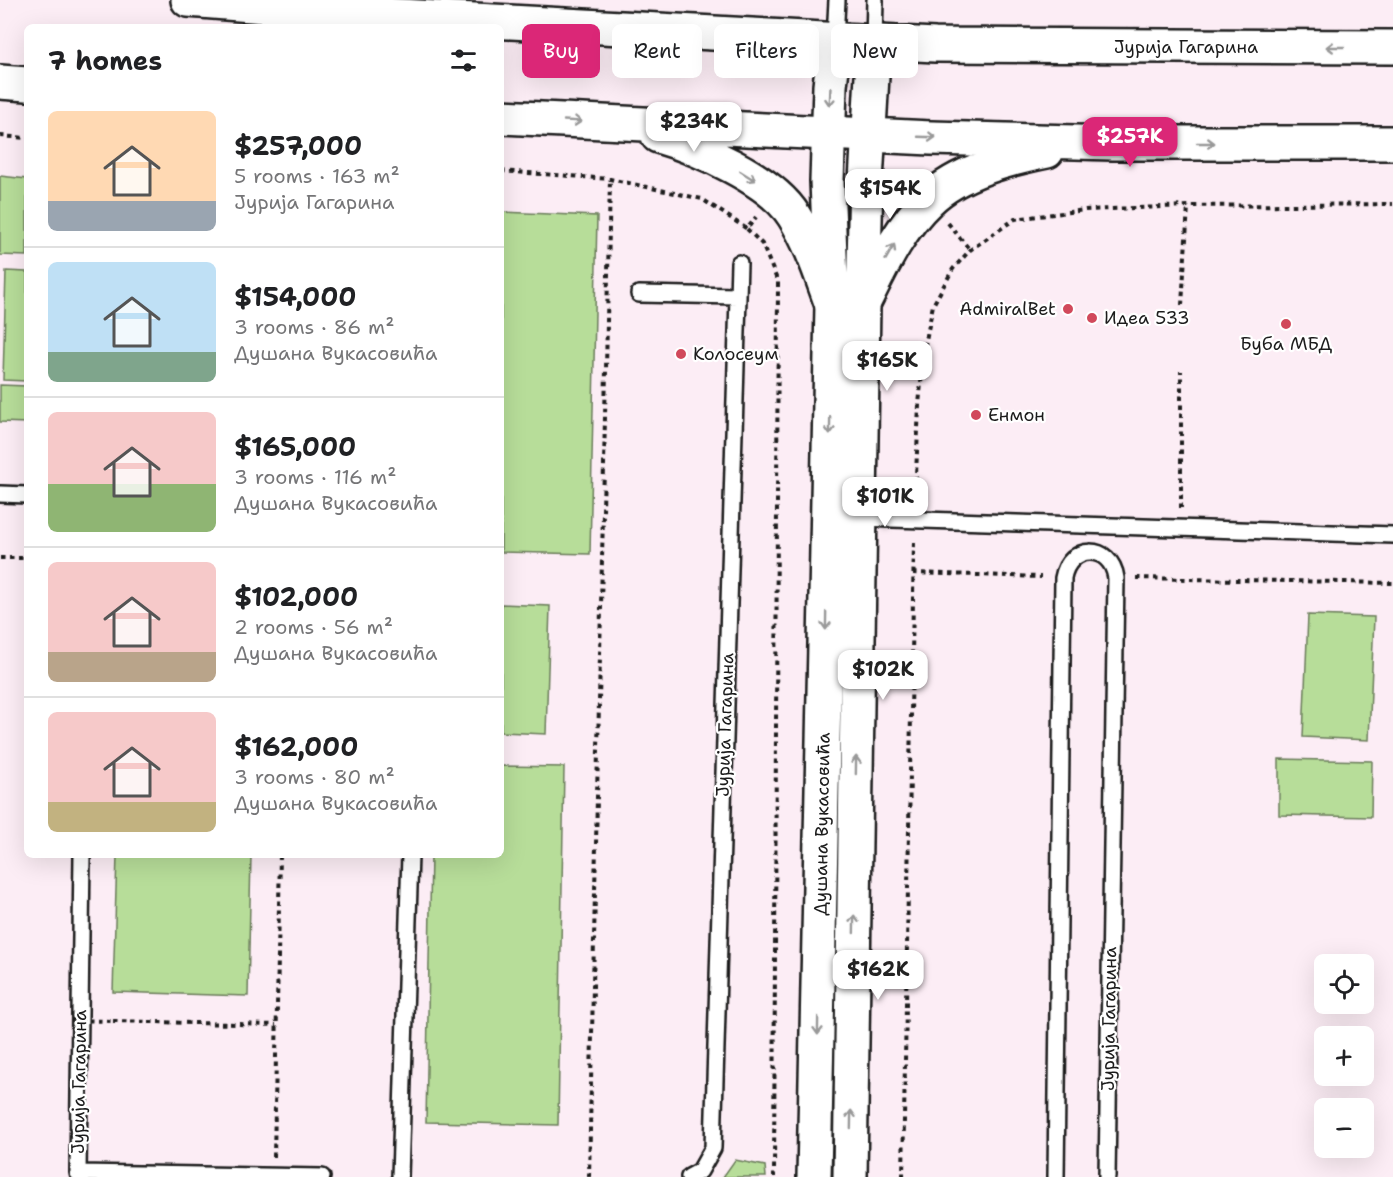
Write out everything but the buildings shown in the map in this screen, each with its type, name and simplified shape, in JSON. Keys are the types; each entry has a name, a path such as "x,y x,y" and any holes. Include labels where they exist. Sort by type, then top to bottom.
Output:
{"main road":[{"name":"Јурија Гагарина","path":"188,0 381,15 831,39"},
{"name":"Јурија Гагарина","path":"918,44 1042,47 1393,48"},
{"name":"Душана Вукасовића","path":"832,78 827,181 847,304 860,518 850,1177"},
{"name":"Душана Вукасовића","path":"814,1177 847,304 868,135 872,78"},
{"path":"0,82 24,84"},
{"path":"504,117 868,135 1090,141 1393,143"},
{"path":"616,124 675,141 715,156 754,179 794,214 809,246 847,304 929,200 948,186 973,173 1007,161 1090,141"}],"lane":[{"path":"836,24 837,0"},
{"path":"874,24 875,0"},
{"name":"Јурија Гагарина","path":"689,1177 700,1171 713,1148 739,263"},
{"path":"639,294 737,296"},
{"path":"0,495 24,495"},
{"path":"860,518 1393,535"},
{"path":"1056,1177 1064,575 1071,559 1085,552 1094,552 1108,559 1115,576"},
{"name":"Јурија Гагарина","path":"1107,1177 1115,576"},
{"name":"Јурија Гагарина","path":"82,858 78,1173 322,1177"},
{"path":"400,1177 410,858"}],"path":[{"path":"0,136 24,138"},
{"path":"504,171 610,179 702,200 747,229 762,244 778,282 774,1177"},
{"path":"589,1177 610,179"},
{"path":"747,229 774,195"},
{"path":"903,1177 913,573 919,405 924,350 933,305 953,269 970,250 1015,219 1085,210 1188,206 1393,204"},
{"path":"1182,304 1188,206"},
{"path":"1181,371 1181,528"},
{"path":"0,558 24,558"},
{"path":"913,573 1064,575"},
{"path":"1115,576 1393,584"},
{"path":"273,1176 280,858"},
{"path":"70,1020 276,1025"}],"green space":[{"path":"0,176 24,179 24,256 0,255"},
{"path":"504,212 597,216 590,554 504,552"},
{"path":"6,271 24,272 24,381 3,380"},
{"path":"0,385 24,386 24,423 0,422"},
{"path":"504,604 550,606 546,734 504,732"},
{"path":"1308,615 1374,617 1369,740 1303,737"},
{"path":"1279,759 1372,761 1371,817 1279,815"},
{"path":"504,766 564,767 558,1125 426,1122 431,858 504,858"},
{"path":"117,858 251,858 248,996 113,992"},
{"path":"735,1160 765,1166 766,1177 723,1177"}],"place":[{"name":"AdmiralBet","path":"1068,309"},
{"name":"Идеа 533","path":"1092,318"},
{"name":"Буба МБД","path":"1286,324"},
{"name":"Колосеум","path":"681,354"},
{"name":"Енмон","path":"976,415"}]}
